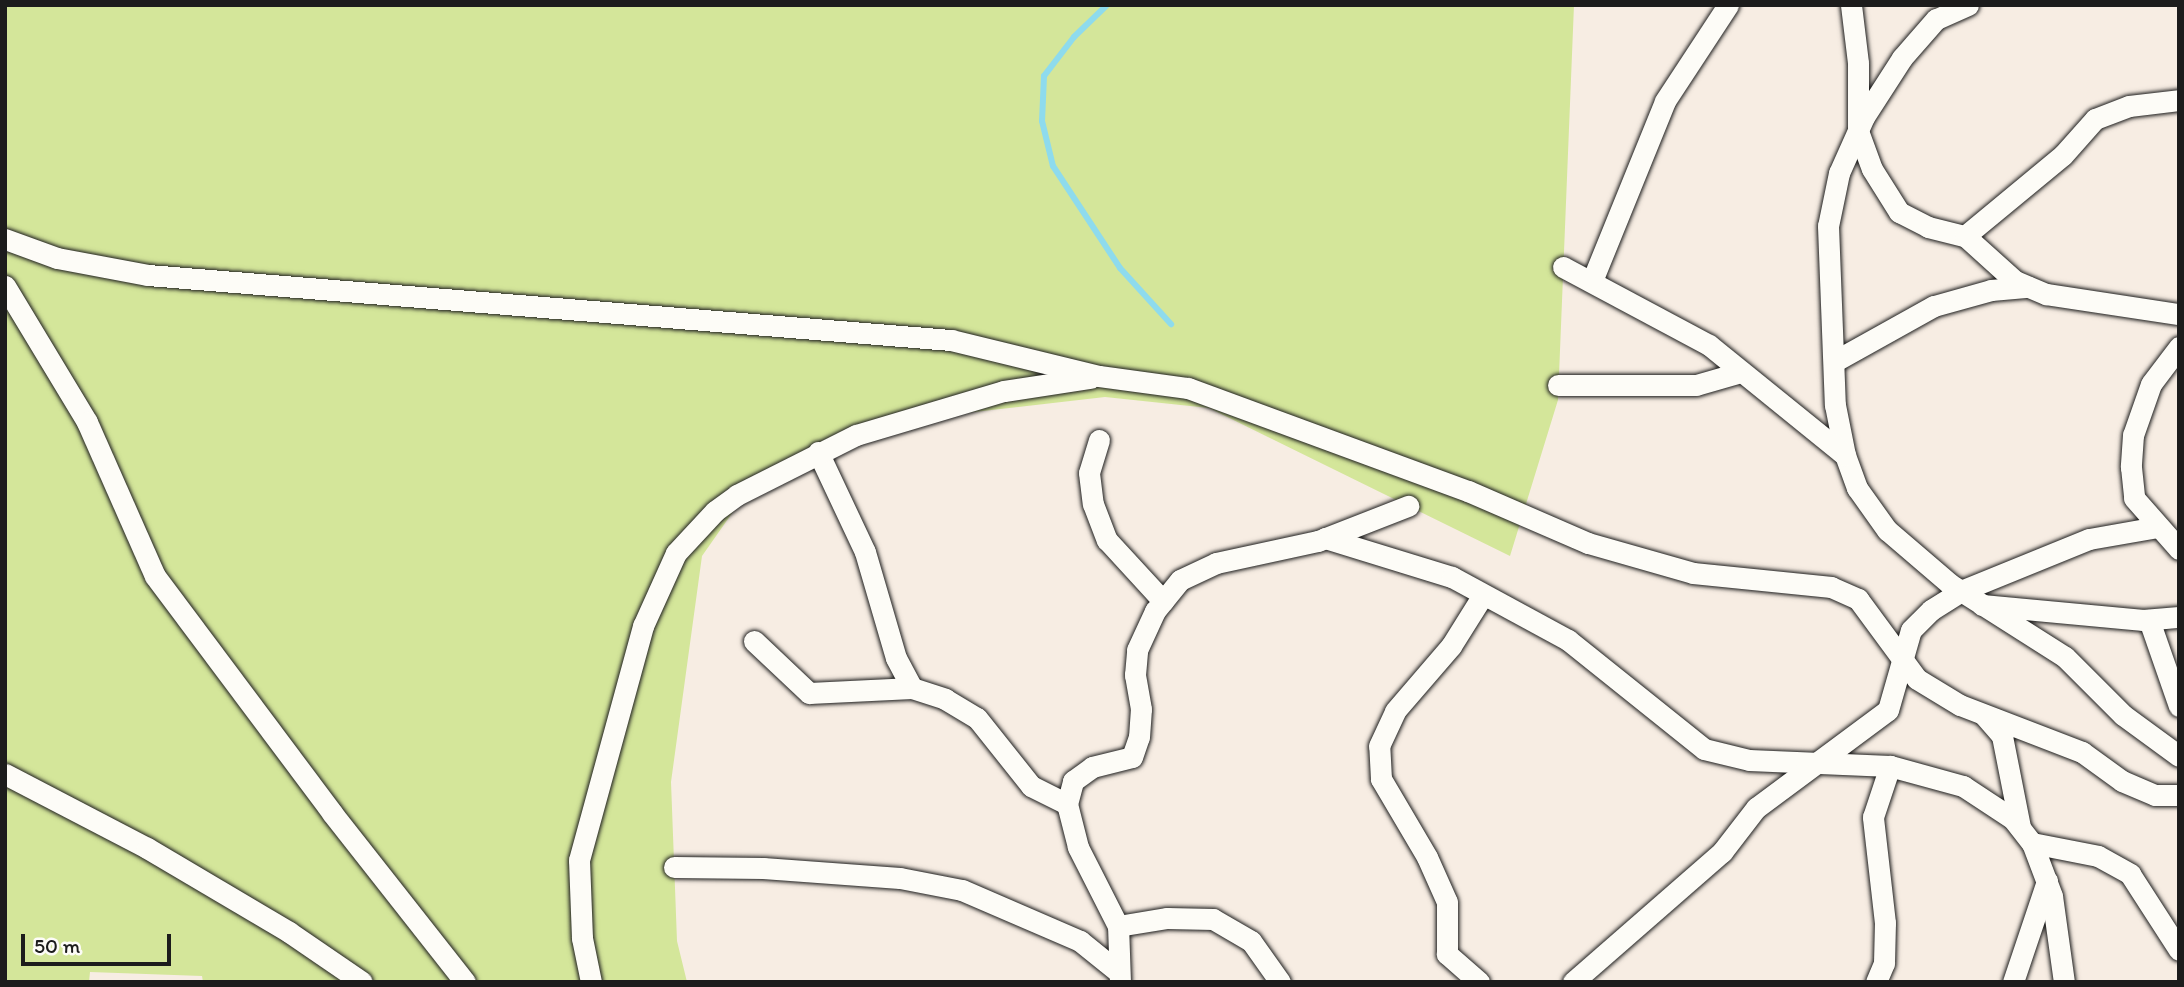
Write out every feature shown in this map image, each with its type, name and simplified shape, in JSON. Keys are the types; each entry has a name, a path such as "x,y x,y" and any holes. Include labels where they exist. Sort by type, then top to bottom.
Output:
{"street":[{"path":"1592,281 1665,101 1728,5"},
{"path":"1851,5 1858,63 1858,131 1872,169 1899,212 1928,227 1965,236 2015,281 2046,294 2179,314"},
{"path":"1920,37 1932,5"},
{"path":"1968,5 1936,19 1902,58 1858,131 1839,173 1828,226 1835,405 1845,455 1857,488 1887,530 1961,592 2066,657 2123,715 2179,756"},
{"path":"1965,236 2063,155 2095,119 2129,106 2179,100"},
{"path":"5,239 57,258 148,275 951,340 1099,376 1188,388 1468,491 1588,543 1693,573 1831,587 1858,599 1917,679 1983,713 2082,752 2122,781 2155,794 2179,795"},
{"path":"1563,267 1709,345 1845,455"},
{"path":"5,286 87,422 155,576 332,813 465,982"},
{"path":"1835,360 1934,306 1991,290 2028,287"},
{"path":"2179,347 2151,384 2133,435 2134,498 2179,549"},
{"path":"1558,385 1696,385 1741,372"},
{"path":"591,982 582,938 579,860 643,626 676,554 715,510 763,478 818,452 934,410 1004,391 1099,376"},
{"path":"1099,440 1088,473 1093,504 1107,540 1163,601"},
{"path":"818,452 865,552 896,658 912,688"},
{"path":"1118,976 1118,926 1078,847 1067,804 1073,782 1092,767 1132,757 1140,723 1137,650 1163,601 1180,580 1216,563 1325,538 1408,506"},
{"path":"1573,982 1722,852 1756,808 1888,710 1911,630 1931,610 1961,592 2089,539 2158,527"},
{"path":"1325,538 1452,577 1568,640 1704,749 1749,760 1890,766 1963,786 2026,835 2098,856 2130,874 2179,950"},
{"path":"1479,982 1447,954 1447,902 1427,857 1381,779 1379,746 1395,711 1451,646 1483,595"},
{"path":"1980,605 2149,620 2179,617"},
{"path":"2149,620 2179,706"},
{"path":"754,640 809,693 912,688 945,699 977,719 1031,786 1067,804"},
{"path":"1983,713 2002,736 2026,835 2047,881 2064,982"},
{"path":"1876,982 1884,964 1885,923 1872,817 1890,766"},
{"path":"5,774 159,855 289,932 362,982"},
{"path":"674,867 763,868 900,878 962,890 1080,941 1118,976"},
{"path":"2013,982 2047,881"},
{"path":"1118,926 1167,918 1213,919 1251,942 1280,982"}],"green space":[{"path":"5,5 1574,5 1558,400 1510,556 1209,408 1105,397 913,419 742,499 702,556 671,782 677,941 687,982 203,982 202,976 90,972 89,982 5,982"}],"waterway":[{"path":"1107,5 1074,37 1044,76 1042,121 1053,166 1120,268 1171,324"}]}
